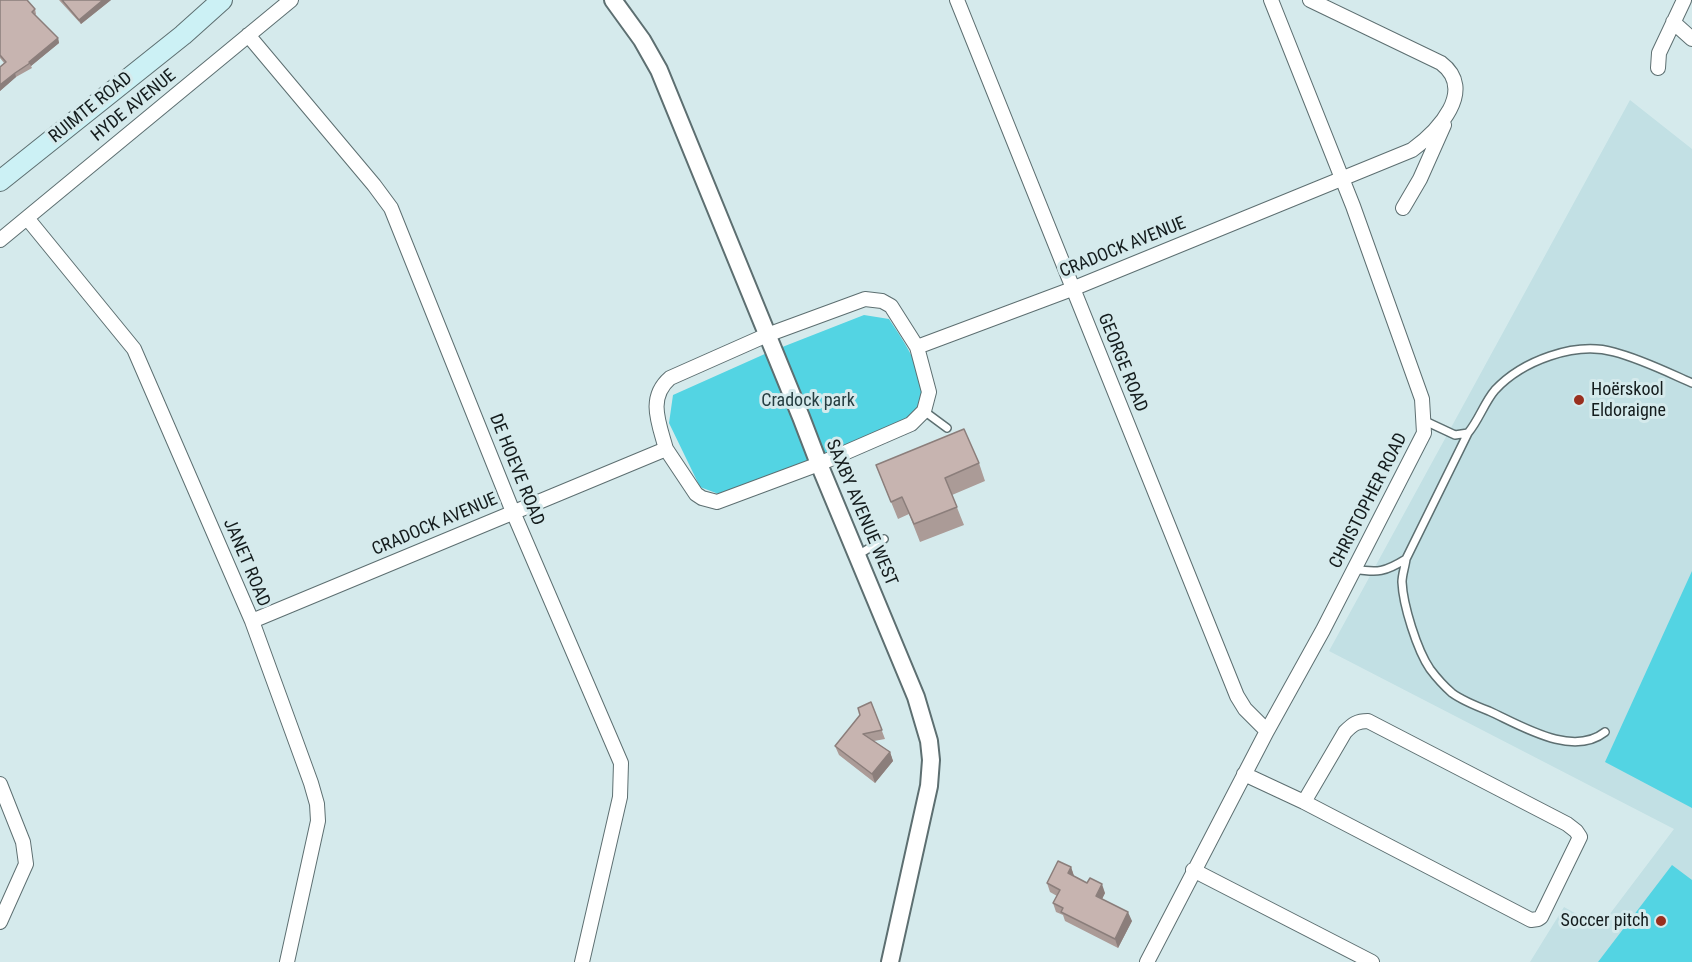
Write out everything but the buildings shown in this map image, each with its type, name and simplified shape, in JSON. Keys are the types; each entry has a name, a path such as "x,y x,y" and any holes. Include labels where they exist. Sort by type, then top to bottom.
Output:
{"main road":[{"name":"RUIMTE ROAD","path":"0,182 183,35 222,0"},
{"name":"RUIMTE ROAD","path":"183,35 233,0"}],"street":[{"name":"HYDE AVENUE","path":"0,240 291,0"},
{"name":"SAXBY AVENUE WEST","path":"613,0 642,40 659,70 916,697 929,741 931,760 928,786 890,962"},
{"name":"GEORGE ROAD","path":"957,0 1238,696 1245,709 1267,731"},
{"name":"CHRISTOPHER ROAD","path":"1150,961 1193,870 1323,630 1424,433 1422,399 1353,206 1271,0"},
{"path":"1310,0 1453,73 1456,90 1451,106 1435,147 1403,208"},
{"path":"1658,68 1659,53 1684,0"},
{"path":"1673,22 1692,39"},
{"name":"DE HOEVE ROAD","path":"248,35 391,208 513,512 621,763 620,797 582,962"},
{"name":"CRADOCK AVENUE","path":"917,347 1072,289 1412,150 1435,130 1451,106"},
{"name":"JANET ROAD","path":"27,218 134,349 252,621 317,804 318,821 287,962"},
{"path":"873,299 891,306 917,347 929,392 924,411 911,424 819,464 717,502 702,498 696,494 666,449 656,410 661,386 670,378 767,335 856,302 873,299"},
{"name":"CRADOCK AVENUE","path":"252,621 666,449"},
{"path":"1244,774 1304,802 1531,920 1538,920 1541,917 1580,837 1567,824 1368,721 1354,723 1345,732 1304,802"},
{"path":"0,784 23,842 26,864 0,922"},
{"path":"1193,870 1372,962"}],"lane":[{"path":"1605,732 1593,740 1563,740 1547,737 1464,701 1451,692 1429,668 1410,625 1402,582 1406,560 1468,433 1487,400 1497,388 1534,363 1552,354 1579,350 1612,351 1692,383"},
{"path":"924,411 946,428"},
{"path":"1425,421 1455,435 1468,433"},
{"path":"858,555 884,539"},
{"path":"1354,569 1376,573 1389,570 1406,560"}],"shaded area":[{"name":"Hoërskool Eldoraigne","path":"1630,100 1692,149 1692,962 1530,962 1564,907 1600,927 1674,829 1329,651"}],"green space":[{"name":"Cradock park","path":"864,315 889,319 902,339 919,374 922,398 919,409 907,424 724,496 700,487 669,423 673,395 767,353"},
{"path":"1692,571 1692,808 1605,762"},
{"name":"Soccer pitch","path":"1672,865 1692,880 1692,962 1598,962"}],"place":[{"name":"Hoërskool Eldoraigne","path":"1579,400"},
{"name":"Soccer pitch","path":"1661,921"}]}
